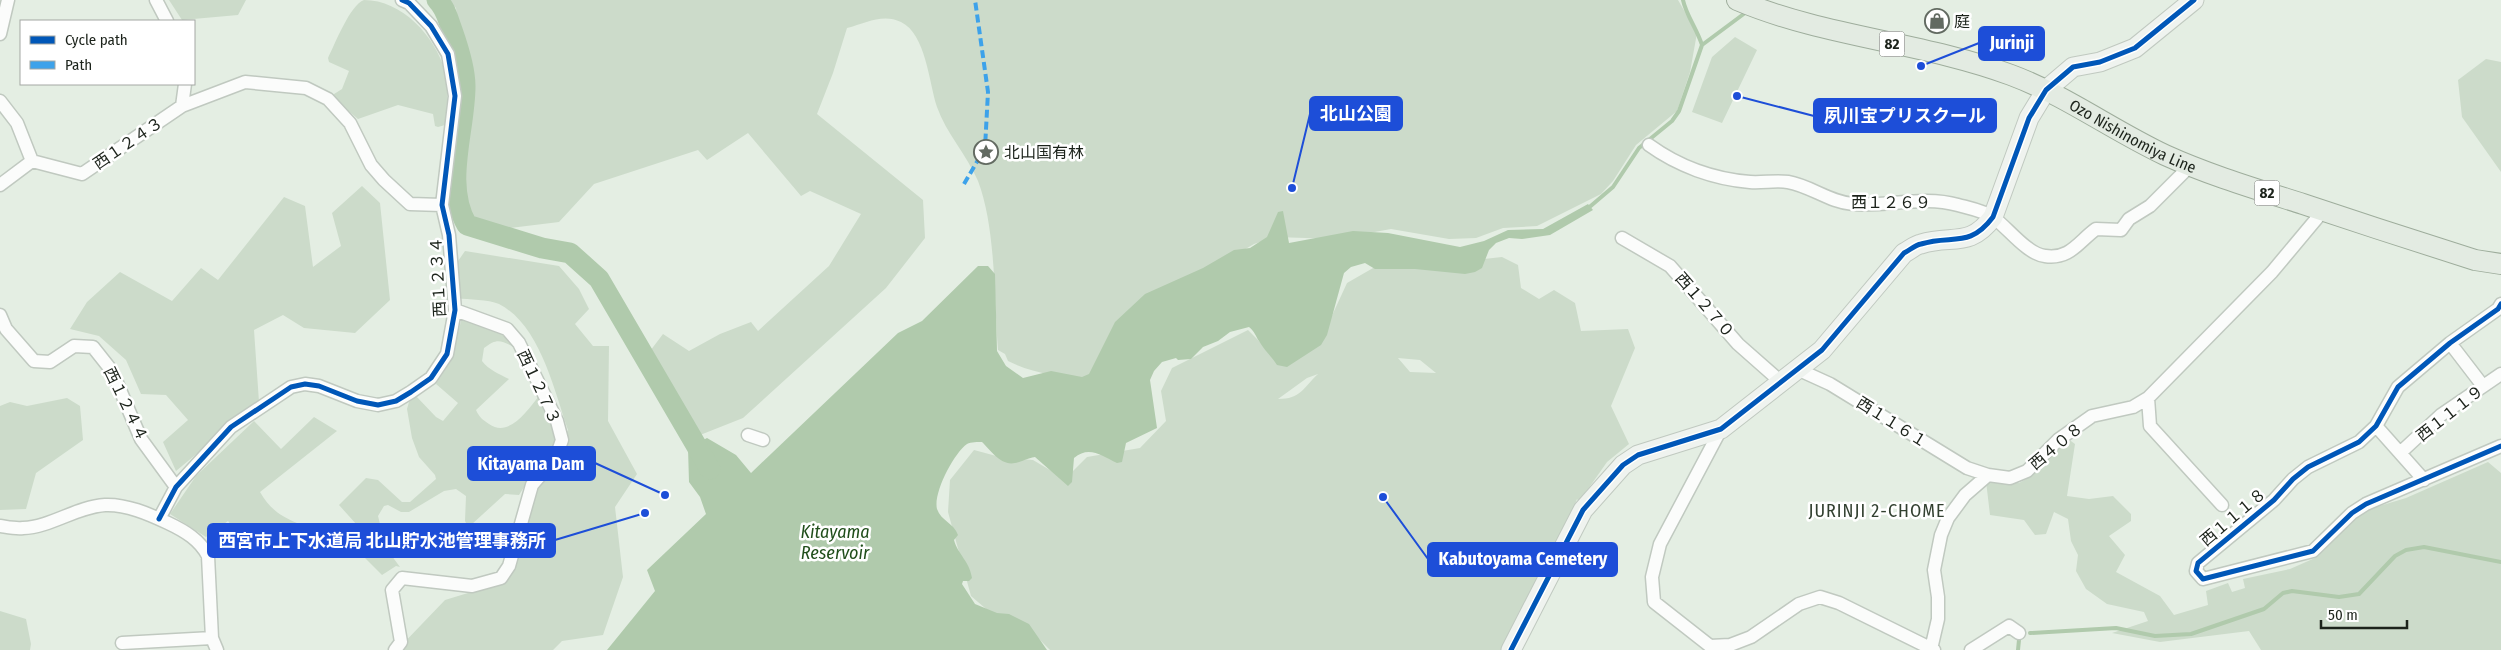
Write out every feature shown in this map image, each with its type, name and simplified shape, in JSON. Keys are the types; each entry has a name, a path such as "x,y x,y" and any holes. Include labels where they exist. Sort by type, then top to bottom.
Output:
{"main road":[{"name":"Ozo Nishinomiya Line","path":"1737,0 1761,10 1877,42 1940,54 2010,75 2046,90 2165,155 2323,211 2476,260 2501,264"}],"street":[{"path":"0,34 8,0"},
{"path":"156,0 166,20"},
{"name":"西１２３４","path":"159,518 176,487 231,428 291,387 305,384 319,386 357,401 378,405 396,400 431,378 447,354 455,310 449,235 442,205 456,96 448,54 431,26 409,3 402,0"},
{"path":"1511,650 1583,510 1623,465 1638,455 1721,429 1822,350 1842,329 1904,254 1919,244 1957,241 1970,237 1985,228 1993,217 2029,118 2046,90 2073,67 2100,62 2135,48 2194,0"},
{"name":"西１２４３","path":"32,161 82,174 182,106 245,82 306,88 328,99 344,117 371,165 410,204 442,205"},
{"path":"182,106 185,85"},
{"path":"0,101 17,123 32,161 0,186"},
{"name":"西１２６９","path":"1649,145 1669,160 1692,170 1750,182 1789,182 1834,200 1854,204 1925,200 1957,204 1993,217"},
{"path":"1993,217 2015,239 2044,256 2068,253 2075,250 2096,229 2120,230 2129,219 2150,206 2191,165"},
{"name":"西４０８","path":"1988,475 2010,478 2027,470 2058,440 2092,416 2133,408 2148,398 2272,272 2323,211"},
{"name":"西１２７０","path":"1622,238 1670,266 1738,344 1781,382"},
{"name":"西１１１８","path":"2501,304 2498,309 2450,343 2398,387 2376,426 2359,442 2308,467 2293,478 2274,500 2198,563 2196,571 2203,579 2313,551 2352,512 2366,504 2501,446"},
{"name":"西１２７３","path":"395,650 402,642 392,590 402,578 472,586 501,578 509,566 532,485 556,457 562,440 557,421 519,343 507,329 455,310"},
{"name":"西１２４４","path":"0,315 6,329 34,361 50,362 74,346 93,347 112,371 141,439 176,487"},
{"path":"2450,343 2482,386"},
{"name":"西１１６１","path":"1797,370 1830,384 1967,468 1988,475"},
{"name":"西１１１９","path":"2400,453 2441,415 2501,374"},
{"path":"2148,398 2150,426 2222,505"},
{"path":"2376,426 2424,480"},
{"path":"1721,429 1660,544 1652,577 1654,602 1710,646 1730,645 1751,637 1799,604 1820,597 1839,602 1933,650 1938,619 1938,597 1934,570 1941,535 1948,518 1965,495 1988,475"},
{"path":"748,435 763,440"},
{"path":"0,526 24,528 77,511 106,505 136,510 159,518 182,530 202,545 208,556 212,638 217,650"},
{"path":"1971,650 2009,626 2019,633"},
{"path":"121,641 212,638"}],"shaded area":[{"path":"169,0 246,0 238,15 182,20"},
{"path":"364,0 391,6 404,13 425,33 433,45 440,58 446,77 445,125 435,126 433,114 398,105 358,119 331,96 342,89 349,71 329,62 328,58 348,17 353,9"},
{"path":"447,0 1678,0 1697,33 1690,72 1677,111 1636,145 1613,181 1601,194 1537,226 1503,228 1476,238 1449,239 1391,229 1336,239 1275,237 1254,244 1168,294 1086,382 1046,374 1017,365 1008,361 1005,354 998,350 991,242 984,200 973,171 941,117 925,60 916,37 901,22 888,18 847,28 833,73 817,114 923,200 925,238 886,288 743,418 690,439 644,359 663,334 689,351 720,334 751,322 758,331 829,266 861,214 810,191 801,196 748,133 707,160 698,150 594,184 559,222 478,232 461,207 465,84 456,8"},
{"path":"1735,37 1757,50 1722,123 1692,112 1712,57"},
{"path":"2486,59 2501,62 2501,172 2462,117 2458,80"},
{"path":"362,186 380,203 390,300 355,333 304,328 283,315 254,330 259,402 176,471 163,442 188,420 166,395 141,394 126,360 99,336 70,329 87,302 120,272 172,301 201,268 218,280 284,197 305,206 313,267 341,246 332,213"},
{"path":"465,251 559,266 579,289 589,309 575,324 593,346 609,346 608,421 637,474 615,507 623,577 603,635 562,641 553,650 397,650 445,600 504,582 538,488 568,430 544,360 525,327 513,314 495,302 457,298 456,264"},
{"path":"1502,257 1518,265 1521,288 1539,299 1554,290 1575,303 1581,331 1628,329 1635,348 1611,406 1629,444 1607,462 1579,502 1577,499 1564,533 1503,650 1050,650 1029,629 999,620 971,596 948,512 950,480 974,450 1000,457 1033,460 1065,479 1087,457 1140,448 1166,421 1161,391 1172,368 1248,330 1279,361 1318,346 1347,283 1387,260 1430,265","holes":["1398,358 1420,360 1436,373 1410,372","1318,374 1297,395 1278,399 1307,378"]},
{"path":"462,317 501,330 516,348 496,341 484,348 482,361 491,369 509,379 476,410 483,420 496,427 504,428 517,421 539,396 558,438 519,495 505,494 471,525 467,525 465,521 466,496 456,489 444,491 409,512 401,512 388,505 384,506 378,516 380,524 374,532 400,567 396,566 382,575 359,552 353,537 357,525 339,505 366,478 378,480 402,502 410,502 436,479 435,475 419,457 412,438 407,409 409,402 416,396 436,417 443,421 458,403 436,384 451,361"},
{"path":"67,398 80,406 83,440 36,473 26,509 0,510 0,406 10,402 27,406"},
{"path":"314,417 337,431 260,492 267,503 276,511 297,523 282,545 269,542 252,552 228,521 206,537 170,514 196,476 254,421 281,449"},
{"path":"2064,436 2075,444 2067,496 2089,499 2113,496 2131,514 2131,521 2109,536 2125,555 2116,572 2160,596 2174,615 2208,605 2206,591 2228,583 2232,592 2245,588 2243,579 2290,569 2315,558 2357,517 2376,507 2406,498 2488,462 2501,473 2501,650 2261,650 2249,631 2160,642 2112,633 2148,621 2144,612 2107,604 2086,589 2076,571 2078,555 2071,541 2068,519 2054,512 2046,534 2035,535 2024,520 1990,515 1986,481 2019,483 2030,477"},
{"path":"0,611 26,619 31,644 30,650 0,650"}],"water":[{"name":"Kitayama Reservoir","path":"1588,204 1593,210 1550,235 1522,239 1509,238 1496,243 1489,250 1482,268 1475,272 1465,274 1415,269 1375,269 1365,263 1351,267 1344,273 1327,335 1321,345 1287,367 1277,365 1249,327 1230,332 1218,341 1203,347 1191,359 1178,360 1176,358 1162,362 1154,371 1150,380 1157,428 1126,443 1122,462 1117,463 1096,453 1085,452 1080,454 1074,458 1072,482 1068,486 1035,457 1010,463 997,457 982,442 967,444 951,464 941,484 937,502 939,513 954,528 958,535 954,540 971,572 972,578 969,581 963,581 962,584 975,604 997,613 1009,614 1029,624 1047,650 607,650 655,591 647,570 706,514 700,497 689,482 688,448 707,438 736,455 751,473 898,333 922,321 978,266 988,266 995,274 997,351 1006,366 1023,378 1051,371 1082,377 1089,374 1115,322 1145,294 1203,268 1234,250 1250,248 1267,237 1278,212 1283,211 1289,243 1353,231 1388,233 1460,247 1484,241 1508,230 1543,229"}],"waterway":[{"path":"437,0 448,18 464,72 464,103 456,175 460,209 467,225 542,248 570,253 599,279 710,469"},
{"path":"1683,0 1702,45"},
{"path":"1586,210 1613,187 1639,148 1672,121 1679,111 1702,45 1745,13"},
{"path":"2030,633 2116,628 2155,636 2191,634 2264,609 2283,593 2292,591 2339,597 2359,594 2395,556 2406,550 2424,547 2501,562"},
{"path":"2018,650 2019,640"}],"marked path":[{"path":"964,184 985,148 988,92 975,0"}],"cycle path":[{"path":"159,519 176,487 231,427 291,387 305,384 319,386 357,401 378,405 396,401 431,378 447,354 455,310 449,235 442,205 455,96 448,54 431,26 409,3 402,0"},
{"path":"1511,650 1583,510 1623,465 1638,455 1721,429 1822,350 1904,253 1915,246 1932,241 1968,237 1984,227 1993,217 2029,118 2046,90 2073,67 2100,62 2135,48 2194,0"},
{"path":"2501,304 2498,309 2450,343 2398,387 2376,426 2359,442 2308,467 2293,479 2274,500 2198,563 2196,571 2203,579 2313,551 2352,513 2366,504 2501,446"}],"place":[{"name":"庭","path":"1937,21"},
{"name":"Jurinji","path":"1921,66"},
{"name":"夙川宝プリスクール","path":"1737,96"},
{"name":"北山国有林","path":"986,152"},
{"name":"北山公園","path":"1292,188"},
{"name":"Kitayama Dam","path":"665,495"},
{"name":"Kabutoyama Cemetery","path":"1383,497"},
{"name":"西宮市上下水道局 北山貯水池管理事務所","path":"645,513"}],"district":[{"name":"JURINJI 2-CHOME","path":"1877,511"}]}
